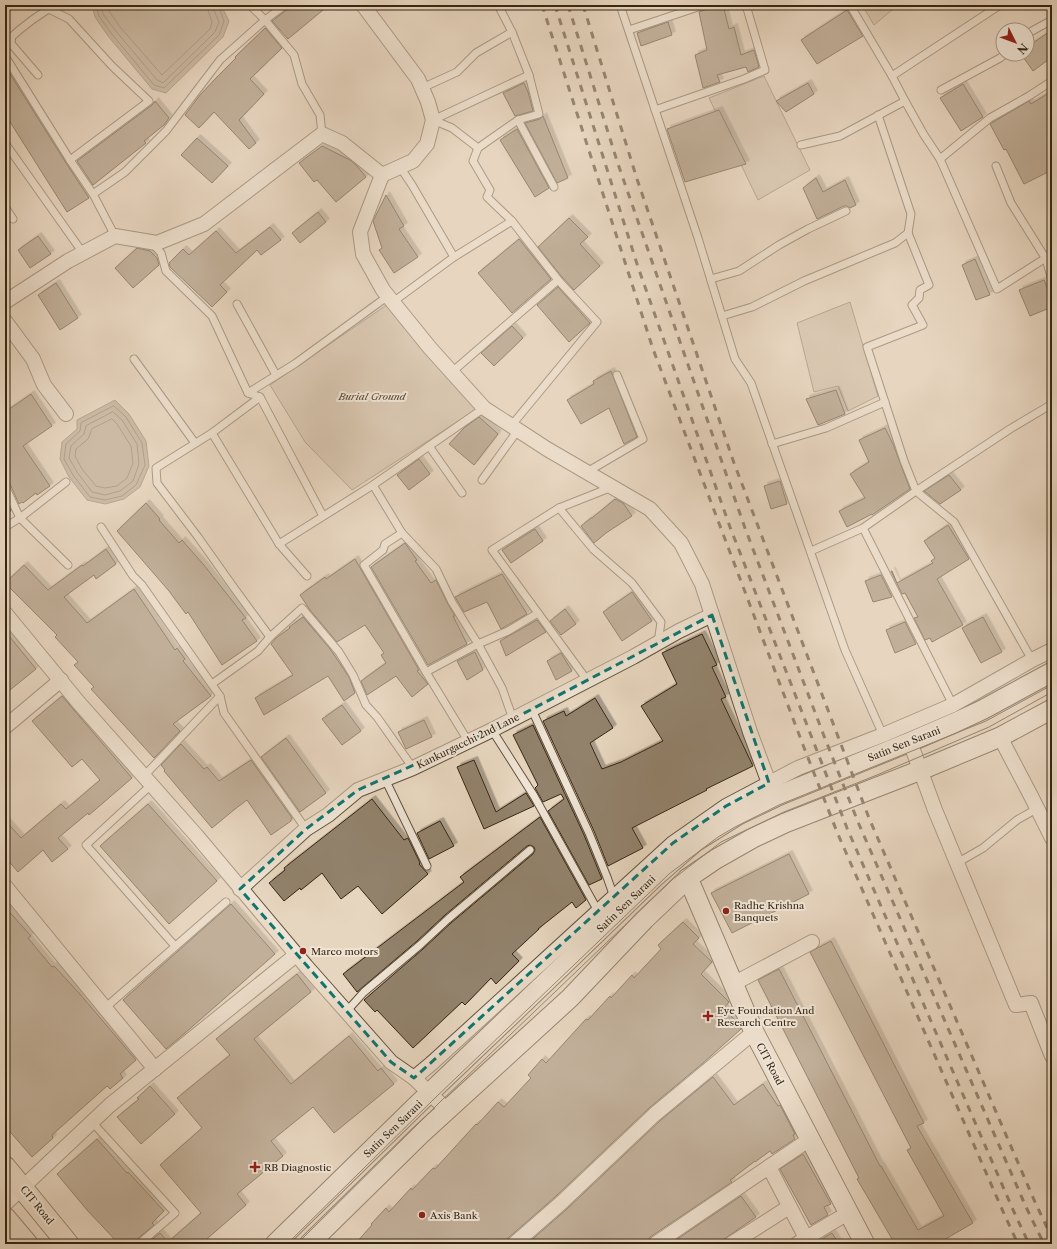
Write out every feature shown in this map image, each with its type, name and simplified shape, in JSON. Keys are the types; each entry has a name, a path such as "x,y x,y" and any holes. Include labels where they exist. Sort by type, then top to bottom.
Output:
{"main road":[{"name":"Satin Sen Sarani","path":"276,1244 430,1093 656,876 695,842 738,815 780,794 910,742 975,713 1052,672"},
{"path":"309,1244 421,1134 570,998 645,919 688,878 716,859 753,838 779,826 1000,737 1052,709"},
{"name":"CIT Road","path":"688,878 754,1032 865,1244"},
{"name":"CIT Road","path":"5,1167 68,1244"},
{"path":"5,1218 27,1244"}],"street":[{"path":"363,5 418,79 434,120 427,144 413,161 382,175 360,232 363,254 383,290 390,299 430,348 484,408 547,449 650,509 681,543 702,584 750,732 769,783"},
{"path":"5,302 68,260 115,236 157,243 204,224 322,134 342,143 382,175"},
{"path":"5,321 33,359 44,385 66,414"},
{"path":"5,613 10,628 60,680 390,1062 414,1078 447,1110"},
{"name":"Kankurgacchi 2nd Lane","path":"240,889 306,829 328,815 358,790 413,768 492,730 712,615"},
{"path":"414,1078 674,843 726,806 798,768 882,735 953,704 1052,650"},
{"path":"5,727 60,680"},
{"path":"1000,737 1038,808 1052,838"},
{"path":"910,742 935,810 1016,1005 1031,1003 1052,1056"},
{"path":"5,886 155,1069"},
{"path":"733,984 812,942"},
{"path":"5,1204 110,1105 296,955"},
{"path":"514,1244 561,1203 655,1114 754,1032"},
{"path":"655,1244 810,1139"},
{"path":"769,1167 789,1207 801,1241 848,1213"},
{"path":"731,1244 789,1207"}],"lane":[{"path":"41,5 69,19 112,66 149,101 70,160"},
{"path":"38,75 6,40 48,9 56,5"},
{"path":"250,5 265,20 294,55 302,84 320,115 322,134"},
{"path":"93,194 126,172 166,130 220,60 265,20 285,5"},
{"path":"482,480 515,428 597,322 558,280 512,220 487,197 490,190 472,161 478,148 518,120 539,114 530,75 512,32 498,5"},
{"path":"620,5 711,279 735,359 751,383 845,650 882,735"},
{"path":"629,30 704,5"},
{"path":"655,110 744,79 765,70 746,5"},
{"path":"850,5 892,76 924,136 940,159 997,289 1052,254"},
{"path":"892,76 1000,5"},
{"path":"1035,29 1052,20"},
{"path":"422,88 457,72 476,53 512,32"},
{"path":"5,56 93,194 115,236"},
{"path":"941,90 995,61"},
{"path":"434,120 530,75"},
{"path":"940,159 990,118 1052,81"},
{"path":"801,145 840,136 905,101"},
{"path":"878,115 912,214 908,232 929,285 920,290 919,298 912,305 923,325 867,347 885,406 916,491 954,522 1032,660"},
{"path":"434,120 452,128 478,148"},
{"path":"518,120 554,186"},
{"path":"5,143 83,253"},
{"path":"996,166 1010,203 1046,259 1052,280"},
{"path":"400,167 412,184 454,257"},
{"path":"6,209 12,219"},
{"path":"711,279 739,271 808,229 846,211"},
{"path":"248,392 296,363 390,299 512,220"},
{"path":"722,316 752,307 804,281 895,243 908,232"},
{"path":"151,242 161,253 166,271 212,316 248,392 260,396 323,516"},
{"path":"452,372 558,280"},
{"path":"237,304 276,375"},
{"path":"134,359 195,443"},
{"path":"587,472 643,439 617,375"},
{"path":"260,396 212,433 156,468 156,483 198,537 270,638"},
{"path":"772,444 826,428 885,402"},
{"path":"811,551 863,528 1010,429 1052,404"},
{"path":"279,544 373,485 484,408"},
{"path":"212,433 279,544 307,576"},
{"path":"429,446 462,493"},
{"path":"5,527 20,518 66,482"},
{"path":"373,485 402,533 436,569 452,602 478,644 502,688 513,719"},
{"path":"5,486 20,518 68,565"},
{"path":"587,680 492,550 558,508 613,487"},
{"path":"558,508 593,549 632,583 662,622 658,643"},
{"path":"101,527 134,576 142,585 212,684 220,696 224,713 306,829"},
{"path":"863,528 953,704"},
{"path":"402,533 385,544 383,550 364,565 468,741"},
{"path":"212,684 258,651 302,608 339,652 353,675 366,705 377,717 413,768"},
{"path":"426,672 478,644 508,631 538,613"},
{"path":"175,946 86,845 148,781 220,696"},
{"path":"532,710 588,832 614,897"},
{"path":"492,730 534,796 598,911"},
{"path":"385,779 427,866"},
{"path":"957,863 983,848 1017,820 1038,808"},
{"path":"346,1012 364,992 530,850"},
{"path":"105,1008 226,902"},
{"path":"92,1122 175,1213 139,1244"}],"highlighted area":[{"path":"712,615 769,783 726,806 673,843 414,1078 391,1062 240,889 306,829 358,790 492,730"}],"green space":[{"path":"862,5 898,5 874,25"},
{"path":"764,76 810,170 758,200 709,98"},
{"path":"850,302 878,396 848,411 838,386 814,392 797,323"},
{"name":"Burial Ground","path":"388,304 477,409 352,490 305,442 270,385"}],"water":[{"path":"92,5 221,5 229,21 223,37 166,93 152,89 108,36 95,17"},
{"path":"115,400 129,414 146,441 149,466 140,487 124,499 105,504 87,500 69,477 60,459 62,442 77,429 77,420"}],"building":[{"path":"291,5 329,5 288,39 272,21"},
{"path":"723,5 729,29 734,27 741,55 754,50 759,67 748,72 746,67 717,75 720,82 703,88 695,55 707,50 699,12"},
{"path":"847,10 863,36 817,64 801,40"},
{"path":"668,22 672,35 641,46 637,33"},
{"path":"265,28 282,48 250,79 264,94 239,120 256,143 249,149 214,112 199,128 185,115 200,95 236,58 235,57"},
{"path":"1052,30 1052,57 1033,71 1027,62 1035,62 1035,42"},
{"path":"5,66 89,198 67,212 5,114"},
{"path":"524,83 533,111 515,116 503,93"},
{"path":"808,83 814,94 786,112 776,101"},
{"path":"963,84 983,117 961,131 940,98"},
{"path":"1052,91 1052,170 1024,184 1006,149 1004,150 990,124 1029,101 1031,104"},
{"path":"155,101 169,118 164,125 144,141 146,143 93,185 77,161 152,105"},
{"path":"719,110 746,164 685,182 667,129"},
{"path":"543,116 568,178 557,183 525,123 540,119"},
{"path":"517,129 549,188 535,197 500,140"},
{"path":"197,138 228,166 212,183 181,155"},
{"path":"322,146 350,160 366,177 336,202 317,180 314,182 299,163"},
{"path":"816,178 823,192 845,180 856,205 850,208 844,206 817,219 803,188"},
{"path":"386,195 404,226 399,229 418,257 394,273 379,250 382,248 373,221"},
{"path":"318,212 326,222 300,243 292,233"},
{"path":"569,218 588,237 580,244 600,266 574,290 538,247"},
{"path":"270,227 281,240 261,255 257,250 220,285 227,292 212,307 170,267 169,263 183,249 189,255 216,231 236,253"},
{"path":"38,236 51,254 30,268 18,250"},
{"path":"519,239 551,279 512,313 478,273"},
{"path":"137,248 150,251 157,258 159,265 133,288 115,268"},
{"path":"975,259 990,295 976,300 962,265"},
{"path":"1044,280 1052,300 1052,307 1030,316 1019,290"},
{"path":"56,283 78,318 60,330 38,295"},
{"path":"558,287 590,323 569,342 537,305"},
{"path":"512,326 523,338 494,366 481,353"},
{"path":"611,371 637,437 624,444 609,408 581,424 567,400 594,384 593,381"},
{"path":"836,390 845,414 818,425 806,399"},
{"path":"31,394 52,426 23,446 50,486 37,495 36,493 23,503 22,502 19,504 10,484 5,481 5,412"},
{"path":"479,417 498,434 474,465 449,444 464,428"},
{"path":"885,428 893,444 910,489 872,515 847,527 839,511 865,498 850,474 869,462 859,440"},
{"path":"419,459 430,474 409,490 397,475"},
{"path":"949,475 961,490 940,504 924,491"},
{"path":"780,481 787,504 771,509 764,486"},
{"path":"5,498 11,511 5,516"},
{"path":"615,499 623,503 632,516 606,533 594,543 581,526"},
{"path":"146,503 179,543 182,540 203,564 246,618 242,620 257,641 222,665 188,612 186,614 169,591 117,531"},
{"path":"948,525 969,559 937,579 963,625 932,642 930,638 925,640 914,618 918,617 905,593 902,594 891,571 897,583 933,563 931,561 935,558 924,541"},
{"path":"535,529 543,541 511,563 502,550"},
{"path":"405,543 417,560 415,561 431,583 436,580 455,616 453,616 467,644 428,665 371,567"},
{"path":"106,549 116,564 96,579 94,575 64,597 87,623 134,589 175,650 177,648 185,659 183,661 211,696 173,724 180,731 154,758 91,689 94,687 74,665 78,662 55,637 57,635 5,583 24,565 48,590"},
{"path":"355,559 419,670 417,671 428,684 412,697 396,676 367,695 361,681 386,663 381,655 384,653 365,625 337,642 310,610 300,595 325,577 326,579"},
{"path":"502,574 527,614 501,629 487,602 464,612 455,597"},
{"path":"881,575 892,597 873,602 865,581"},
{"path":"632,592 652,621 622,641 603,612"},
{"path":"565,609 576,624 561,635 550,621"},
{"path":"303,617 330,649 349,677 355,693 344,701 328,676 264,715 255,698 293,675 271,644 276,638 290,628 289,627"},
{"path":"983,617 1002,652 981,663 962,628"},
{"path":"537,620 546,632 506,656 500,641"},
{"path":"905,622 916,644 895,653 886,630"},
{"path":"5,631 36,669 5,694"},
{"path":"702,634 717,665 712,667 726,697 721,699 753,766 632,828 643,848 608,866 594,831 543,721 564,711 566,716 595,698 613,728 590,743 602,769 621,762 663,741 641,706 677,684 662,653"},
{"path":"475,652 483,670 467,680 457,661"},
{"path":"561,653 572,671 556,680 547,661"},
{"path":"62,696 132,778 89,815 88,813 58,838 68,849 52,862 43,850 18,872 5,857 5,820 21,838 61,804 66,809 100,780 82,759 72,767 32,721"},
{"path":"342,705 361,731 342,745 322,719"},
{"path":"424,720 432,737 406,749 398,732"},
{"path":"533,725 584,835 602,879 589,885 548,811 564,799 561,794 543,802 535,788 538,785 513,735"},
{"path":"286,738 326,793 300,812 261,757"},
{"path":"181,744 204,769 207,767 219,781 251,760 292,818 291,821 271,835 247,800 212,828 164,771 165,770 161,765"},
{"path":"474,760 496,812 526,793 534,806 484,829 457,767"},
{"path":"372,799 404,840 408,838 420,863 419,864 428,874 382,914 358,886 341,899 322,873 301,890 300,888 284,901 269,883 285,870 284,868"},
{"path":"148,804 217,881 169,924 100,846"},
{"path":"540,817 586,900 576,908 572,902 538,929 512,954 519,961 496,984 491,978 465,1005 462,1002 413,1048 377,1010 375,1012 364,1000 451,923 533,854 535,850 534,847 530,845 527,846 357,992 343,974 464,882 460,877"},
{"path":"440,821 454,846 429,859 417,833"},
{"path":"789,854 809,894 732,933 711,893"},
{"path":"231,904 275,954 166,1049 123,1000"},
{"path":"5,907 31,936 28,938 52,967 54,966 79,993 136,1060 120,1074 123,1078 110,1089 107,1086 52,1135 53,1138 32,1157 5,1126"},
{"path":"683,922 699,938 693,944 712,962 701,974 729,1002 724,1008 741,1029 649,1108 555,1197 508,1238 506,1244 355,1244 386,1208 389,1212 411,1188 412,1190 433,1168 435,1169 498,1102 504,1107 531,1078 528,1075 542,1059 546,1063 586,1019 588,1020 610,996 611,998 632,975 634,978 661,949 658,945"},
{"path":"831,941 924,1123 917,1126 973,1223 937,1244 895,1244 857,1179 859,1178 758,980 779,969 880,1166 918,1230 944,1216 907,1150 911,1148 810,952"},
{"path":"297,974 311,992 254,1039 291,1084 349,1036 378,1071 381,1068 394,1084 334,1133 313,1107 271,1141 283,1156 237,1194 246,1205 201,1244 147,1244 160,1233 168,1242 201,1213 160,1165 202,1128 177,1098 230,1055 216,1039"},
{"path":"713,1077 734,1105 763,1084 778,1106 780,1105 795,1134 793,1135 795,1139 772,1154 770,1151 755,1161 730,1180 732,1182 650,1237 647,1244 527,1244 567,1209 661,1120"},
{"path":"150,1086 175,1114 141,1144 117,1117 139,1099 137,1098"},
{"path":"97,1139 164,1211 152,1223 154,1225 136,1240 134,1244 119,1244 87,1210 57,1174"},
{"path":"803,1154 831,1204 824,1207 828,1215 811,1225 780,1169"},
{"path":"741,1196 756,1217 717,1244 670,1244"},
{"path":"832,1233 839,1244 822,1244 820,1240"}],"tram line":[{"path":"287,1244 435,1098 669,874 718,837 779,805 986,721 1052,685"},
{"path":"297,1244 440,1102 673,879 721,842 784,812 877,775 989,727 1052,692"}],"railway":[{"path":"542,5 653,349 803,745 837,832 1018,1244"},
{"path":"555,5 638,267 730,527 847,828 1029,1244"},
{"path":"568,5 618,164 745,528 824,736 858,822 1026,1207 1044,1244"},
{"path":"583,5 637,179 734,463 869,818 1035,1202 1052,1238"}],"place":[{"name":"Radhe Krishna Banquets","path":"726,911"},
{"name":"Marco motors","path":"303,951"},
{"name":"Eye Foundation And Research Centre","path":"708,1016"},
{"name":"RB Diagnostic","path":"255,1167"},
{"name":"Axis Bank","path":"422,1215"}]}
